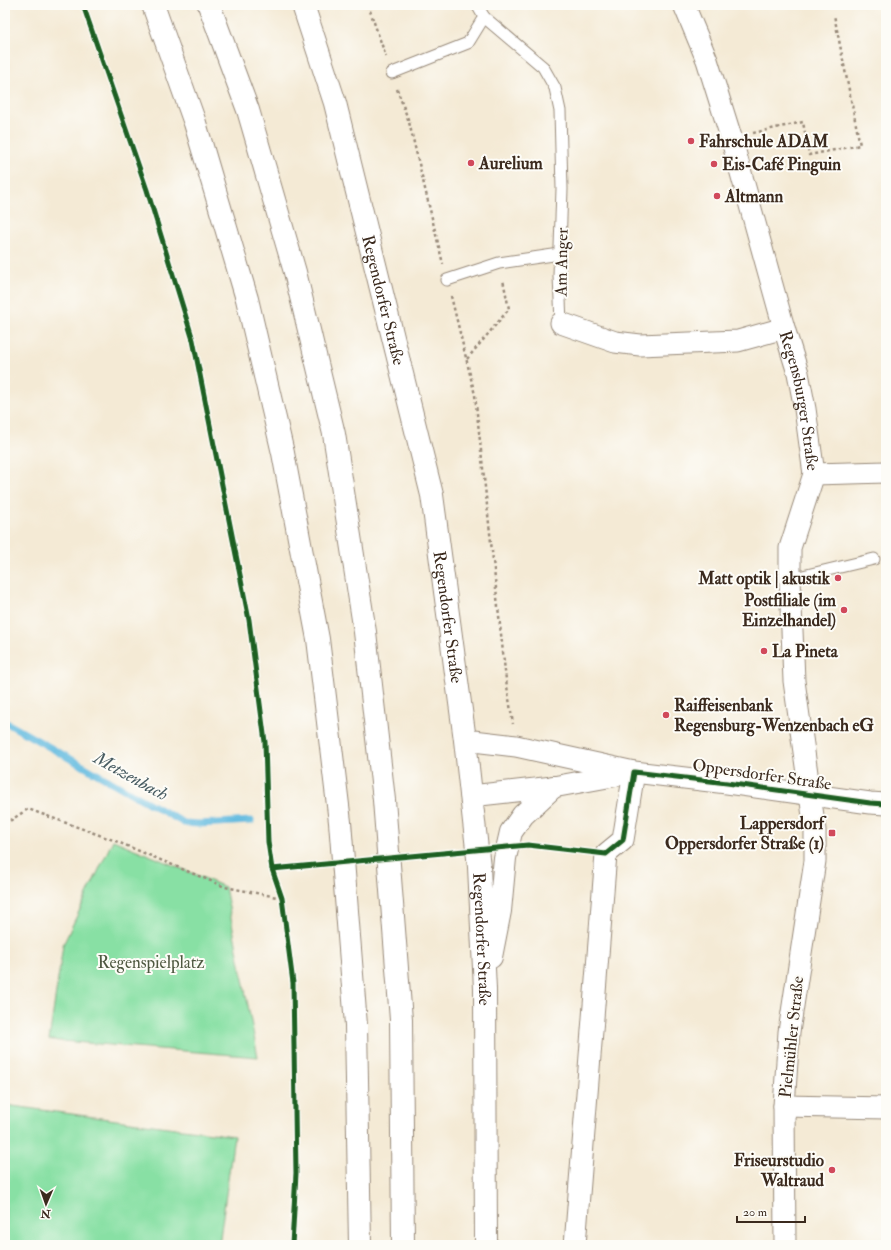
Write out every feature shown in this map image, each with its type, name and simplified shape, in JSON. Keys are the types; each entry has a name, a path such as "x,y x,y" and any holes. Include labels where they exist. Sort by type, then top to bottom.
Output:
{"main road":[{"path":"153,5 195,123 247,299 283,453 318,639 340,822 356,1025 360,1245"},
{"path":"209,5 248,110 293,265 337,449 365,632 384,800 401,1020 403,1245"},
{"name":"Regendorfer Straße","path":"303,5 335,103 432,495 465,740 479,867 485,989 486,1245"},
{"path":"485,989 500,911 505,858 511,832 523,815 553,787"}],"street":[{"name":"Regensburger Straße","path":"684,5 707,60 731,137 798,373 806,409 814,474 790,548 790,579 794,681 815,830"},
{"name":"Am Anger","path":"560,323 615,342 640,345 738,341 784,328"},
{"path":"814,474 886,472"},
{"name":"Oppersdorfer Straße","path":"465,740 516,746 634,772 886,804"},
{"name":"Oppersdorfer Straße","path":"471,796 553,787 634,772"},
{"path":"575,1245 606,854 623,840 634,772"},
{"name":"Pielmühler Straße","path":"785,1245 784,1106 789,1032 815,861 815,830"},
{"path":"784,1106 886,1108"}],"lane":[{"name":"Am Anger","path":"477,5 484,17 543,67 555,88 560,111 562,182 560,323"},
{"path":"392,73 468,42 484,17"},
{"path":"447,280 499,263 560,254"},
{"path":"790,579 874,559"}],"path":[{"path":"368,5 409,122 475,395 506,680 513,727"},
{"path":"731,137 802,122 809,154 860,145 834,14"},
{"path":"466,359 509,308 499,263"},
{"path":"5,824 28,809 113,840 225,887 282,898"}],"green space":[{"name":"Regenspielplatz","path":"113,840 225,887 258,1057 49,1040 63,945"},
{"path":"5,1105 234,1136 219,1245 5,1245"}],"waterway":[{"name":"Metzenbach","path":"5,722 184,823 199,824 251,821"}],"cycle path":[{"path":"83,5 147,190 193,340 249,620 265,742 268,842 272,869 282,898 293,983 296,1173 292,1245"},
{"path":"272,869 528,845 606,854 623,840 634,772 886,804"}],"place":[{"name":"Fahrschule ADAM","path":"691,141"},
{"name":"Aurelium","path":"471,163"},
{"name":"Eis-Café Pinguin","path":"714,164"},
{"name":"Altmann","path":"717,196"},
{"name":"Matt optik | akustik","path":"838,578"},
{"name":"Postfiliale (im Einzelhandel)","path":"844,610"},
{"name":"La Pineta","path":"764,651"},
{"name":"Raiffeisenbank Regensburg-Wenzenbach eG","path":"666,715"},
{"name":"Lappersdorf Oppersdorfer Straße (1)","path":"832,833"},
{"name":"Friseurstudio Waltraud","path":"832,1170"}]}
